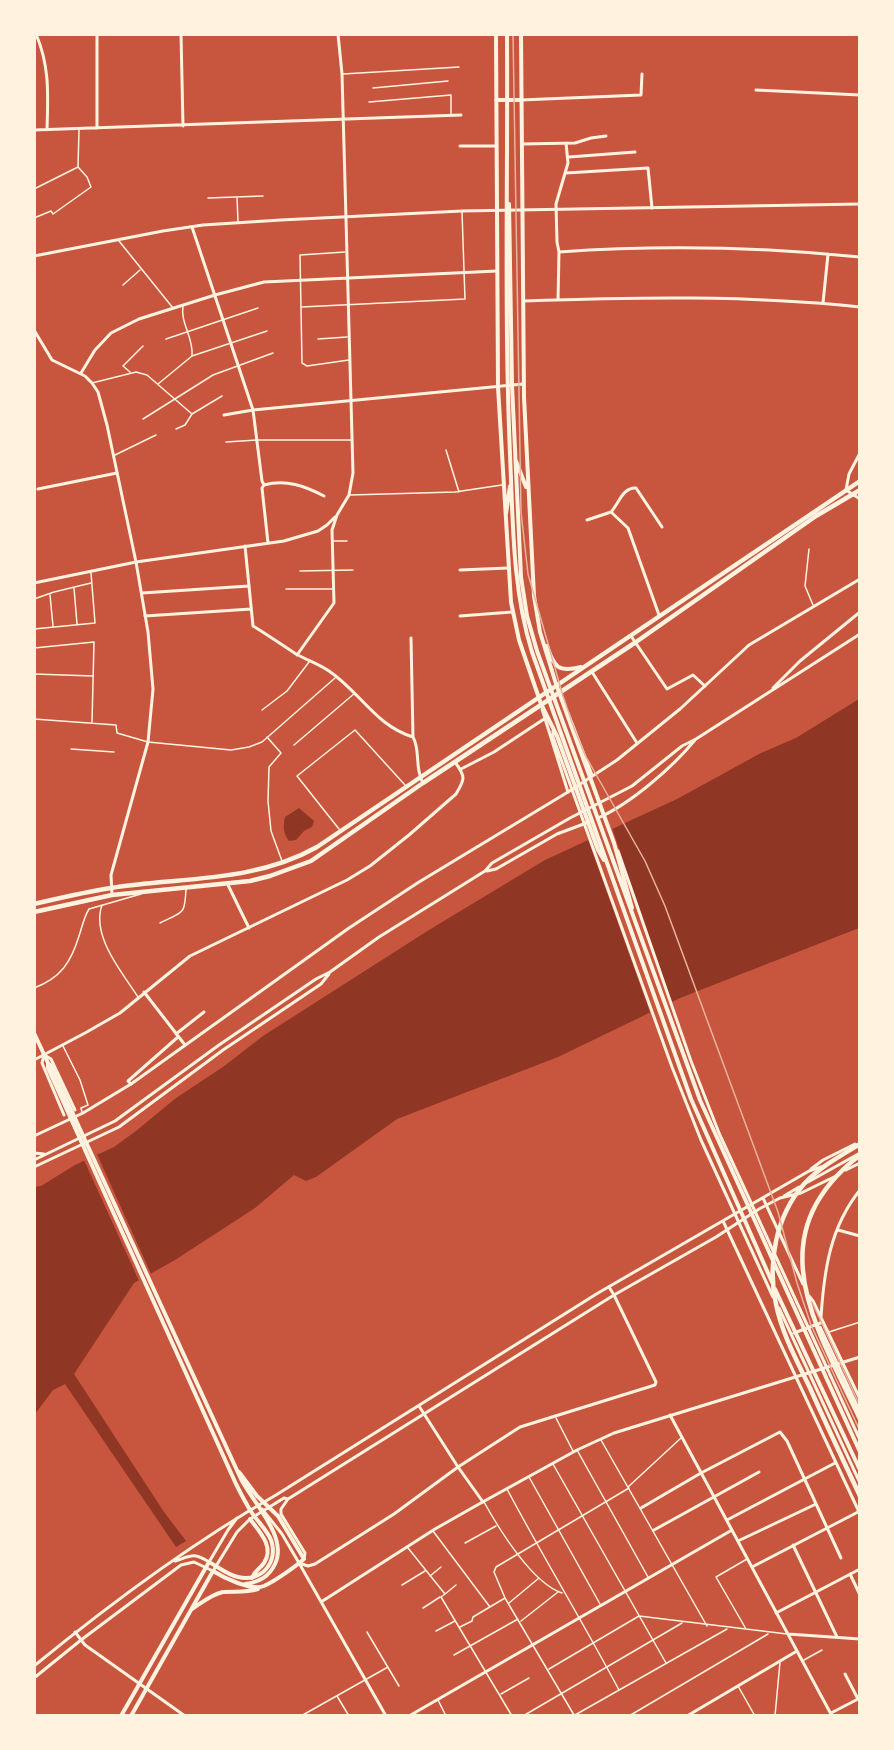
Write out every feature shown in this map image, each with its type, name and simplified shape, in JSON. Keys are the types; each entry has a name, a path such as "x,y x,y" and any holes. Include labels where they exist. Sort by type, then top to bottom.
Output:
{"main road":[{"path":"496,34 498,387 502,484 512,612 538,696 557,736 598,849 606,863"},
{"path":"507,34 511,477 523,591 537,651 700,1100 860,1452"},
{"path":"521,34 524,384 532,584 540,632 559,694 614,843 633,915"},
{"path":"496,100 521,100"},
{"path":"509,386 515,457 518,593 524,626 691,1100 728,1186 860,1470"},
{"path":"515,457 528,490"},
{"path":"505,522 511,477"},
{"path":"34,904 110,888 251,872 283,863 317,847 860,481"},
{"path":"34,912 111,895 186,888 270,876 311,861 423,783 636,642 816,516 860,490"},
{"path":"539,624 554,665 566,670 582,667"},
{"path":"519,640 540,632"},
{"path":"526,660 546,651"},
{"path":"34,1033 235,1466 247,1490 276,1534 279,1554 272,1569 263,1579 245,1584"},
{"path":"48,1063 48,1068 236,1484 251,1512 271,1541 273,1555 263,1573 255,1577 235,1576 217,1566 207,1564 122,1716"},
{"path":"860,1144 826,1165 803,1186 783,1220 775,1244 772,1266 776,1304 790,1345 860,1496"},
{"path":"860,1154 830,1182 816,1203 807,1228 802,1262 809,1307 860,1419"},
{"path":"192,1610 216,1594 240,1593 263,1586 304,1558 278,1516 251,1490 235,1466"},
{"path":"250,1519 263,1536 267,1552 266,1560 255,1570 255,1577"},
{"path":"131,1716 213,1571 237,1583 255,1587 263,1586"}],"street":[{"path":"36,34 44,54 48,83 47,130"},
{"path":"97,34 98,128"},
{"path":"181,34 183,126"},
{"path":"297,655 334,603 332,530 337,515 349,495 353,473 344,120 338,34"},
{"path":"521,100 641,95 642,74"},
{"path":"756,90 860,95"},
{"path":"34,130 461,115"},
{"path":"522,144 566,143 606,136"},
{"path":"558,300 559,252 556,204 569,157 566,143"},
{"path":"460,146 496,146"},
{"path":"569,157 635,152"},
{"path":"566,173 648,168 652,208"},
{"path":"34,256 117,238 192,227 345,216 462,210 860,204"},
{"path":"192,227 254,410 264,485 262,488 268,543"},
{"path":"559,252 616,248 742,248 860,257"},
{"path":"823,303 828,254"},
{"path":"81,373 111,333 139,319 264,282 497,271"},
{"path":"524,301 661,296 823,303 860,307"},
{"path":"34,330 52,360 81,373 92,383 100,400 142,593 153,679 153,707 148,742 111,875 111,895"},
{"path":"224,415 254,410 524,384"},
{"path":"860,453 849,474 846,490 860,499"},
{"path":"38,489 117,473"},
{"path":"264,485 292,483 324,496"},
{"path":"587,520 611,512 626,490 631,487 636,488 662,527"},
{"path":"611,512 628,528 660,615"},
{"path":"34,583 136,562 300,537 318,531 337,515"},
{"path":"245,546 253,626 297,655 337,677 376,716 396,732 412,737"},
{"path":"460,570 508,568"},
{"path":"34,1136 82,1113 131,1084 349,928 419,882 592,776 680,710 749,645 860,579"},
{"path":"142,593 249,586"},
{"path":"145,616 252,609"},
{"path":"460,616 512,612"},
{"path":"768,693 800,661 860,612"},
{"path":"34,1160 115,1121 219,1045 316,979 485,871 492,863 570,818 632,786 682,746 860,634"},
{"path":"630,635 667,689 693,675 705,686"},
{"path":"411,638 412,737 416,743 417,771 423,783"},
{"path":"592,672 637,743"},
{"path":"559,694 568,711 592,776"},
{"path":"541,704 568,792"},
{"path":"460,770 494,752 544,718"},
{"path":"553,731 685,1100 718,1177 860,1483"},
{"path":"485,871 496,869 557,834 620,807 686,751 696,739"},
{"path":"34,1059 62,1046 120,1012 190,956 347,880 370,866 456,794 464,782 464,777 450,756"},
{"path":"614,843 691,1061 719,1132 860,1440"},
{"path":"227,883 249,928"},
{"path":"34,1167 119,1127 321,984 330,972"},
{"path":"144,992 185,1045"},
{"path":"131,1084 128,1081 204,1012"},
{"path":"44,1055 51,1059 75,1110"},
{"path":"44,1055 42,1063 64,1114"},
{"path":"34,1666 75,1632 213,1532 609,1287 808,1171 826,1164 860,1144"},
{"path":"34,1153 46,1155"},
{"path":"173,1561 195,1555 213,1571 237,1532 263,1509 288,1498 614,1295 766,1205 860,1154"},
{"path":"780,1198 801,1193 860,1163"},
{"path":"821,1317 828,1253 860,1190"},
{"path":"762,1198 860,1412"},
{"path":"723,1221 859,1513 752,1567"},
{"path":"838,1230 860,1236"},
{"path":"299,1563 308,1566 315,1564 394,1514 458,1467 520,1427 655,1385 652,1373 609,1287"},
{"path":"808,1296 813,1301 860,1399"},
{"path":"778,1339 823,1322"},
{"path":"321,1602 433,1531 529,1476 600,1439 670,1415 860,1357"},
{"path":"419,1406 483,1502"},
{"path":"670,1415 832,1714 859,1698 845,1674"},
{"path":"641,1508 701,1473 780,1432 787,1441 841,1558"},
{"path":"727,1520 835,1463"},
{"path":"654,1530 759,1473"},
{"path":"288,1498 281,1509 281,1514 304,1553 304,1558"},
{"path":"259,1504 282,1534 386,1716"},
{"path":"738,1541 816,1504"},
{"path":"207,1564 238,1518"},
{"path":"409,1716 732,1530"},
{"path":"793,1545 837,1637"},
{"path":"34,1678 181,1565 194,1562 207,1564"},
{"path":"776,1613 860,1569"},
{"path":"850,1574 860,1595"},
{"path":"75,1632 85,1645 185,1716"},
{"path":"788,1634 860,1639"},
{"path":"687,1716 797,1651"}],"lane":[{"path":"342,74 459,67"},
{"path":"373,88 448,81"},
{"path":"369,102 450,95 452,116"},
{"path":"34,218 51,211 53,214 91,187 87,177 78,167 79,129"},
{"path":"34,189 78,167"},
{"path":"208,198 263,196"},
{"path":"237,197 238,223"},
{"path":"301,307 465,299 462,210"},
{"path":"117,238 173,308"},
{"path":"346,252 300,255 302,363 307,366 350,359"},
{"path":"123,285 141,269"},
{"path":"183,305 181,315 193,348 192,356"},
{"path":"166,339 258,308"},
{"path":"158,384 192,356 267,331"},
{"path":"318,339 349,337"},
{"path":"130,373 123,366 143,346"},
{"path":"143,419 213,375 273,353"},
{"path":"92,383 136,372 147,375 192,414"},
{"path":"176,429 185,425 192,414 222,396"},
{"path":"114,456 156,435"},
{"path":"226,442 352,440"},
{"path":"446,450 459,492"},
{"path":"349,495 459,492 502,484"},
{"path":"333,541 347,541"},
{"path":"809,549 805,586 813,605"},
{"path":"300,571 353,570"},
{"path":"34,628 95,622 91,572"},
{"path":"34,600 92,583"},
{"path":"74,587 77,624"},
{"path":"286,589 334,589"},
{"path":"50,594 53,627"},
{"path":"34,648 94,642 92,723"},
{"path":"262,710 288,691 310,661"},
{"path":"34,674 94,676"},
{"path":"34,719 116,725 117,734 148,742 231,750 262,742 337,677"},
{"path":"294,745 355,693"},
{"path":"340,830 297,776 354,730 406,786"},
{"path":"267,736 281,753 269,767 268,801 271,831 283,863"},
{"path":"71,749 114,752"},
{"path":"160,923 182,912 186,907 186,888"},
{"path":"34,988 55,976 67,966 74,956 85,915 89,909 148,892"},
{"path":"102,904 99,926 110,954 138,997"},
{"path":"62,1046 80,1080 88,1105 81,1108 82,1113"},
{"path":"828,1332 860,1322"},
{"path":"555,1416 649,1578"},
{"path":"682,1437 628,1488 496,1567 494,1572 505,1598 574,1715 728,1628"},
{"path":"600,1439 707,1626"},
{"path":"553,1463 666,1663"},
{"path":"529,1476 600,1605"},
{"path":"507,1489 619,1690"},
{"path":"483,1502 518,1554 540,1577 558,1592 564,1593"},
{"path":"465,1543 497,1526"},
{"path":"433,1531 490,1607"},
{"path":"407,1548 445,1594"},
{"path":"747,1559 716,1577 747,1630"},
{"path":"430,1576 441,1567"},
{"path":"402,1585 426,1570"},
{"path":"509,1603 540,1577"},
{"path":"423,1608 456,1586"},
{"path":"520,1622 558,1592"},
{"path":"441,1597 487,1670 512,1716"},
{"path":"460,1627 472,1621 472,1617 505,1598"},
{"path":"548,1669 639,1616 788,1634"},
{"path":"454,1655 518,1619"},
{"path":"436,1631 456,1621"},
{"path":"523,1716 682,1622"},
{"path":"368,1632 399,1686"},
{"path":"629,1716 770,1633"},
{"path":"802,1661 822,1650"},
{"path":"775,1716 780,1661"},
{"path":"301,1716 388,1667"},
{"path":"500,1695 529,1678"},
{"path":"738,1685 755,1716"},
{"path":"336,1696 349,1716"},
{"path":"437,1699 446,1716"}],"shaded area":[{"path":"859,699 859,928 680,998 558,1057 397,1119 316,1177 306,1181 294,1175 255,1208 175,1260 134,1283 74,1374 164,1512 186,1541 176,1547 65,1384 53,1390 35,1414 35,1187 41,1186 75,1165 114,1147 176,1098 223,1067 263,1036 429,930 545,860 677,799 761,753 796,738"},
{"path":"299,808 314,821 312,827 304,831 296,840 289,841 284,829 285,817"}],"pier":[{"path":"611,825 673,1005 651,1015 587,837"},
{"path":"96,1152 152,1276 140,1283 83,1158"}],"railway":[{"path":"513,34 521,512 528,574 574,728 585,755 645,861 665,906 778,1212 811,1325 860,1431"},
{"path":"812,1302 860,1406"}]}
